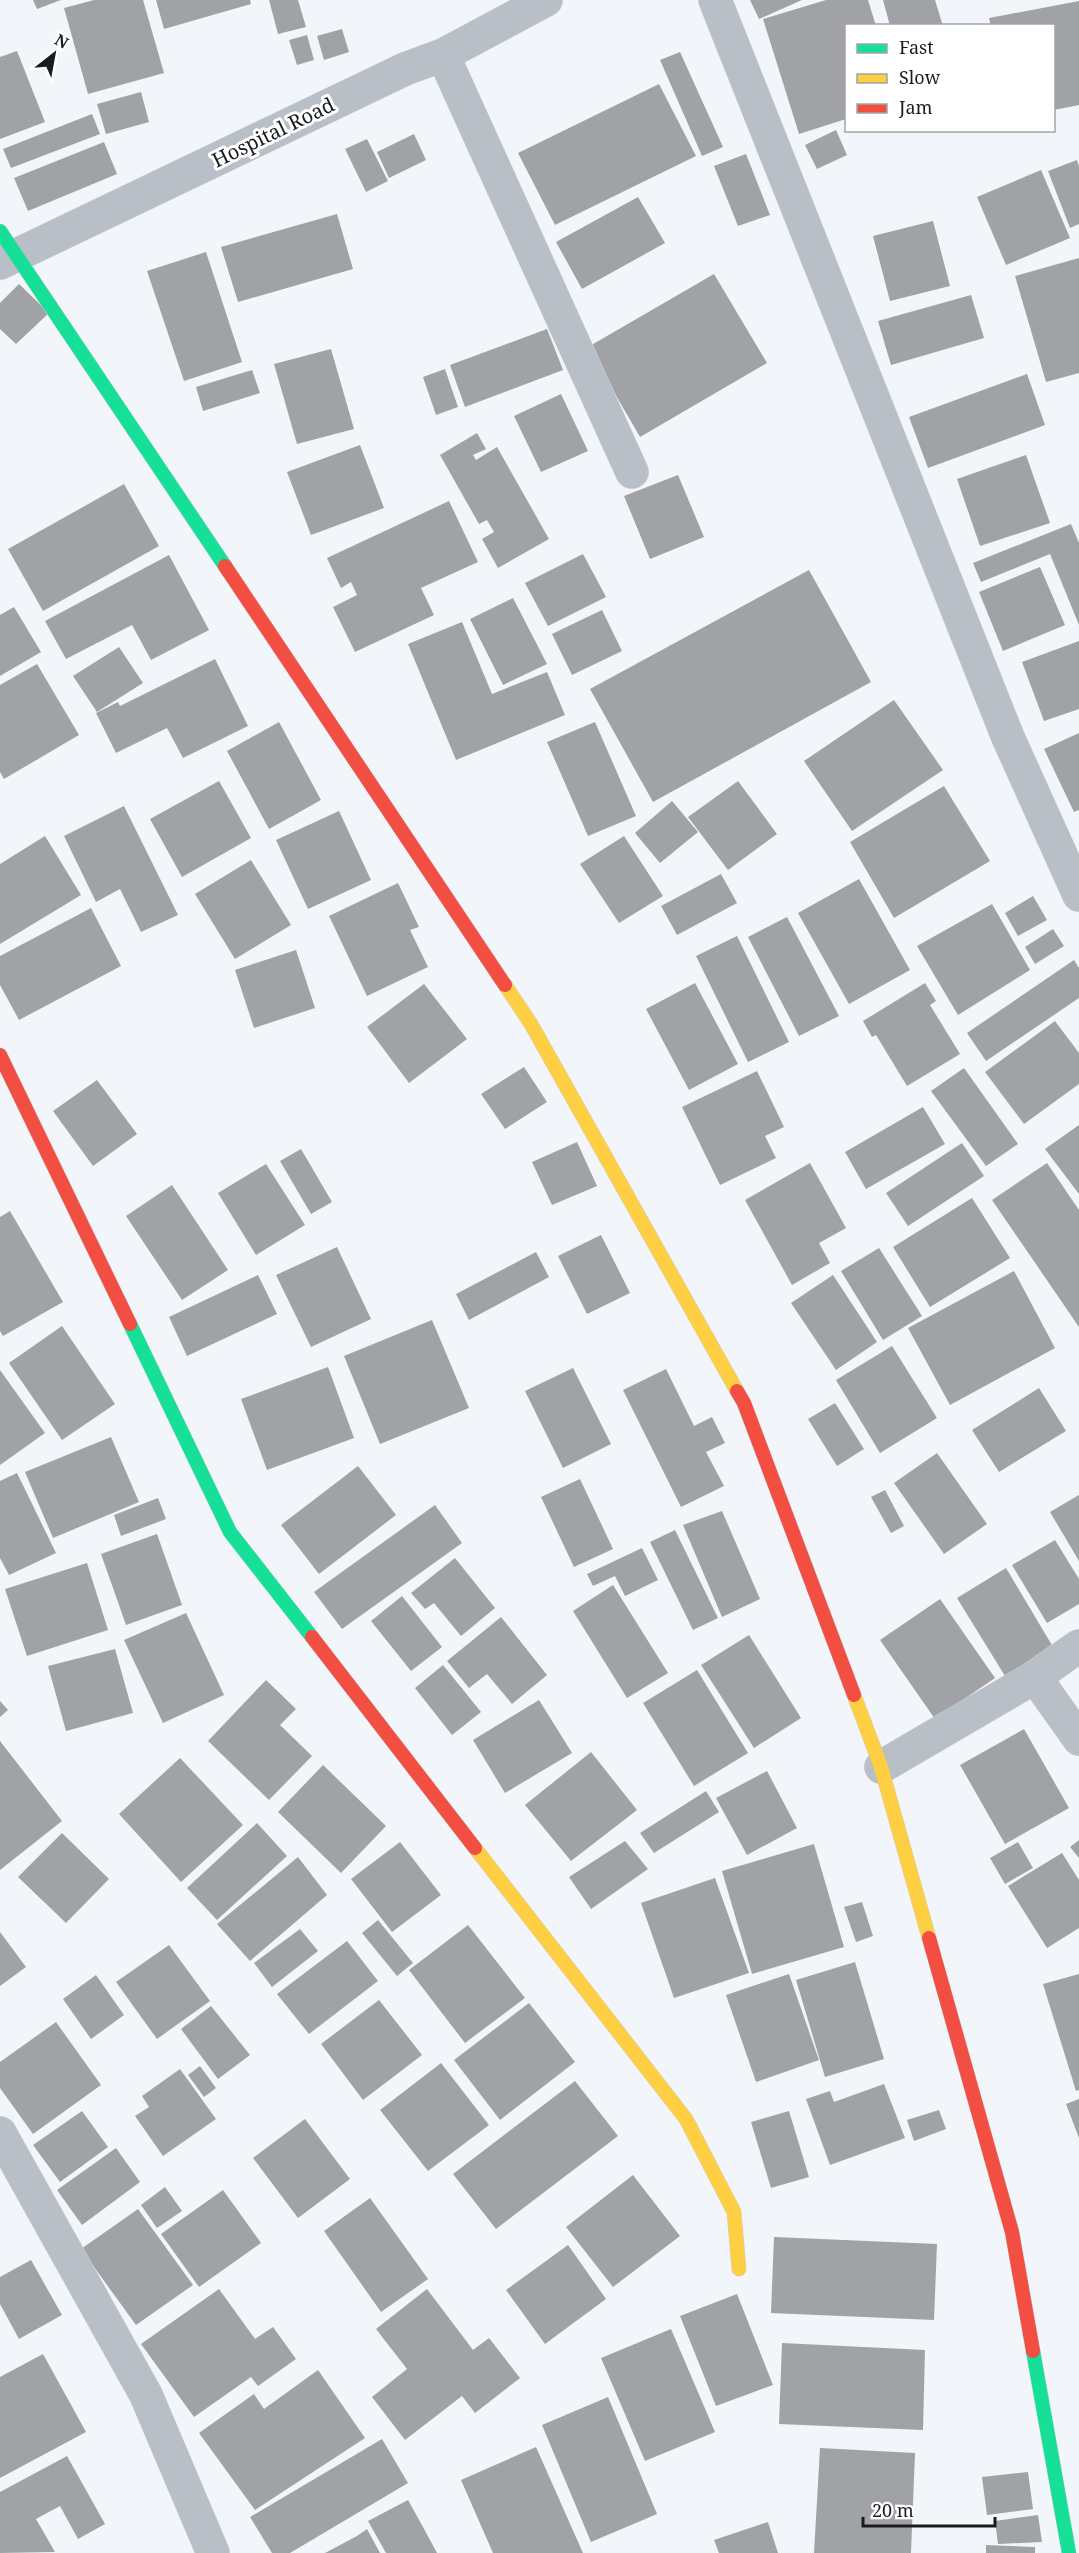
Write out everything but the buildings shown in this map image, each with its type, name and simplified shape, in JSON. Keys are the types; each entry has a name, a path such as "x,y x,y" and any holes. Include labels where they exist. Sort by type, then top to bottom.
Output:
{"street":[{"path":"714,0 1007,735 1078,891"},
{"name":"Hospital Road","path":"6,250 405,69 443,55 537,2"},
{"path":"443,55 632,472"},
{"path":"6,250 537,1034 744,1402 882,1767 1012,2232 1069,2553"},
{"path":"0,1055 230,1532 686,2119 734,2211 739,2269"},
{"path":"882,1767 1035,1677 1079,1646"},
{"path":"1035,1677 1079,1739"},
{"path":"0,2133 146,2396 213,2553"}],"traffic: fast":[{"path":"0,231 225,566"},
{"path":"130,1324 230,1532 312,1637"},
{"path":"1033,2351 1069,2553"}],"traffic: slow":[{"path":"505,985 531,1024 737,1391"},
{"path":"854,1695 881,1767 929,1938"},
{"path":"475,1848 686,2119 734,2212 739,2269"}],"traffic: jam":[{"path":"225,566 505,985"},
{"path":"0,1055 130,1324"},
{"path":"737,1391 744,1403 854,1695"},
{"path":"312,1637 475,1848"},
{"path":"929,1938 1012,2232 1033,2351"}]}
